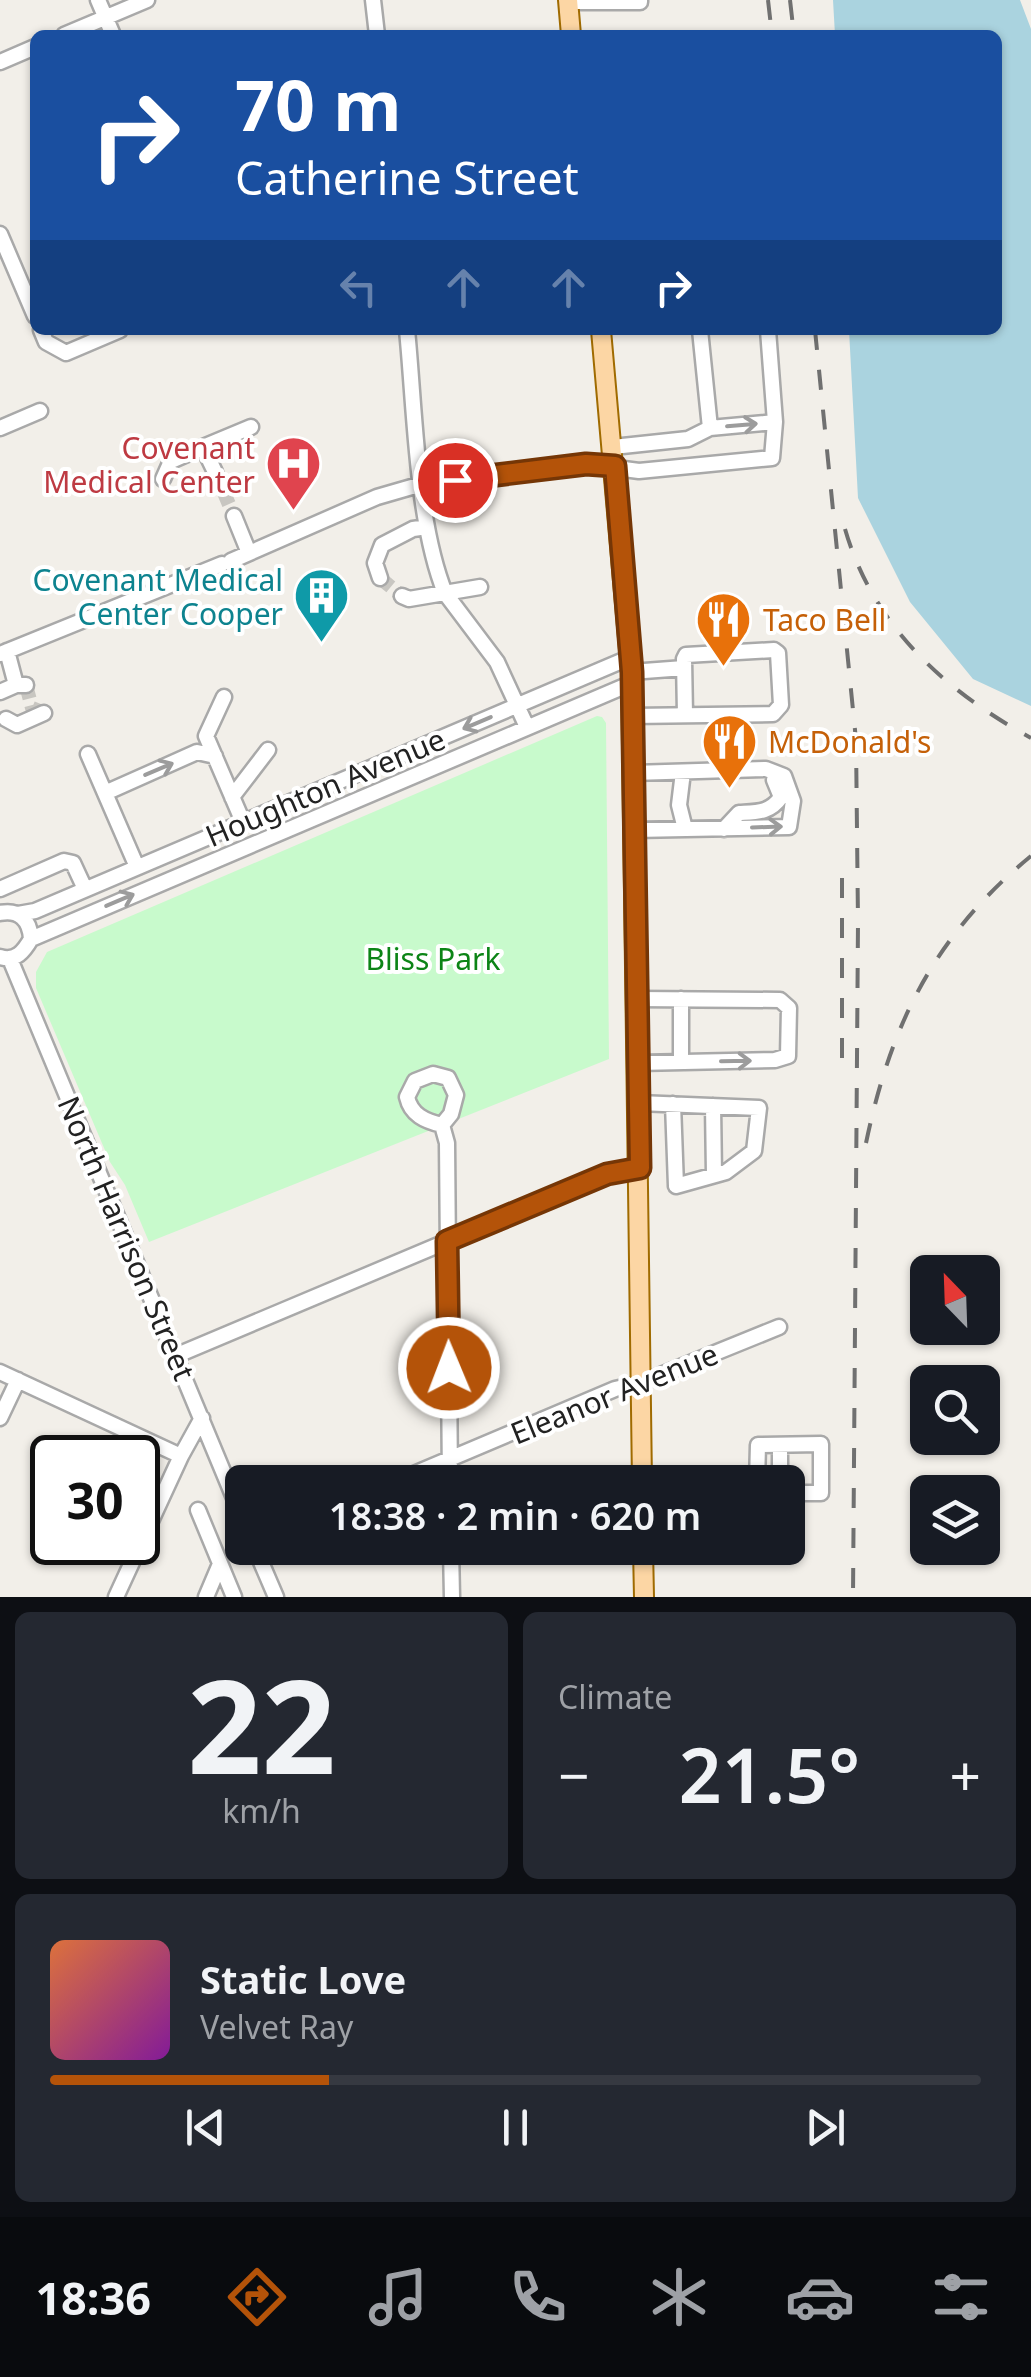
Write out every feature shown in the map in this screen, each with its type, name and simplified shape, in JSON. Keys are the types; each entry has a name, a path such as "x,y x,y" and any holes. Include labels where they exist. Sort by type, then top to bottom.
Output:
{"main road":[{"path":"565,1 571,30"},
{"path":"602,335 631,671 642,1465"},
{"path":"643,1565 644,1597"}],"street":[{"path":"98,0 111,30"},
{"path":"76,30 147,0"},
{"path":"374,0 377,30"},
{"path":"565,1 640,0"},
{"path":"0,62 30,49"},
{"path":"0,234 30,304"},
{"path":"43,335 46,342 66,353 108,335"},
{"path":"407,335 427,527 445,593 497,662 527,727"},
{"path":"701,335 710,428"},
{"path":"0,692 21,685 3,653 377,497 422,484 586,464 639,471 772,458 775,422 768,335"},
{"path":"0,428 40,411"},
{"path":"613,447 688,439 710,428 775,422"},
{"path":"163,479 170,461 250,427"},
{"path":"204,447 215,472"},
{"path":"234,516 249,553"},
{"path":"380,578 375,563 382,545 413,529 427,527"},
{"path":"402,596 409,600 480,587"},
{"path":"632,716 772,714 780,705 780,656 774,650 690,653 684,659 685,715"},
{"path":"631,671 684,668"},
{"name":"Houghton Avenue","path":"18,914 137,868 518,705 631,671"},
{"name":"Houghton Avenue","path":"31,938 527,727 631,671"},
{"path":"224,697 206,736 243,822"},
{"path":"2,715 17,725 44,714"},
{"path":"232,797 268,750"},
{"path":"104,793 198,752 214,756"},
{"path":"88,754 137,868"},
{"path":"634,773 766,769 784,776 793,801 788,827 634,830"},
{"path":"685,772 690,777 764,776 778,784 781,797 775,805 766,811 739,813 724,829"},
{"path":"685,772 680,805 685,829"},
{"path":"0,889 64,861 73,863 85,889"},
{"path":"0,913 18,914 30,928 31,938 21,954 5,958"},
{"name":"North Harrison Street","path":"5,958 225,1475"},
{"path":"637,998 780,1000 789,1008 788,1056 775,1060 638,1064"},
{"path":"681,1062 688,999"},
{"path":"639,1103 673,1104 760,1108 754,1151 726,1172 676,1186 673,1104"},
{"path":"713,1106 714,1175"},
{"path":"442,1124 447,1143 450,1465"},
{"path":"175,1356 607,1174 640,1168"},
{"name":"Eleanor Avenue","path":"436,1465 615,1389 641,1383 779,1327"},
{"path":"0,1372 181,1456"},
{"path":"0,1418 18,1380"},
{"path":"116,1597 202,1418"},
{"path":"757,1465 758,1446 821,1444 821,1493 805,1493"},
{"path":"780,1445 780,1465"},
{"path":"198,1510 234,1597"},
{"path":"206,1597 220,1564"},
{"path":"262,1565 276,1597"},
{"path":"451,1565 452,1597"}],"green space":[{"name":"Bliss Park","path":"597,716 606,723 609,1059 149,1242 125,1185 110,1162 36,988 36,972 47,952"}],"water":[{"path":"833,0 1020,0 1031,29 1031,706 973,679 910,602 858,498 849,335 1002,335 1002,30 835,30"}],"tunnel":[{"path":"215,472 234,516"},
{"path":"380,578 402,596"},
{"path":"26,685 32,708 44,713"}],"railway":[{"path":"768,0 771,30"},
{"path":"790,0 793,30"},
{"path":"816,335 856,740 853,1597"},
{"path":"845,529 874,596 916,652 970,699 1031,738"},
{"path":"866,1143 889,1059 922,984 968,917 1031,856"},
{"path":"842,868 842,1058"}],"place":[{"name":"Covenant Medical Center","path":"294,513"},
{"name":"Covenant Medical Center Cooper","path":"322,645"},
{"name":"Taco Bell","path":"724,668"},
{"name":"McDonald's","path":"729,790"}],"route":[{"path":"449,1368 447,1241 607,1174 640,1168 632,672 615,466 586,464 455,480"}]}
